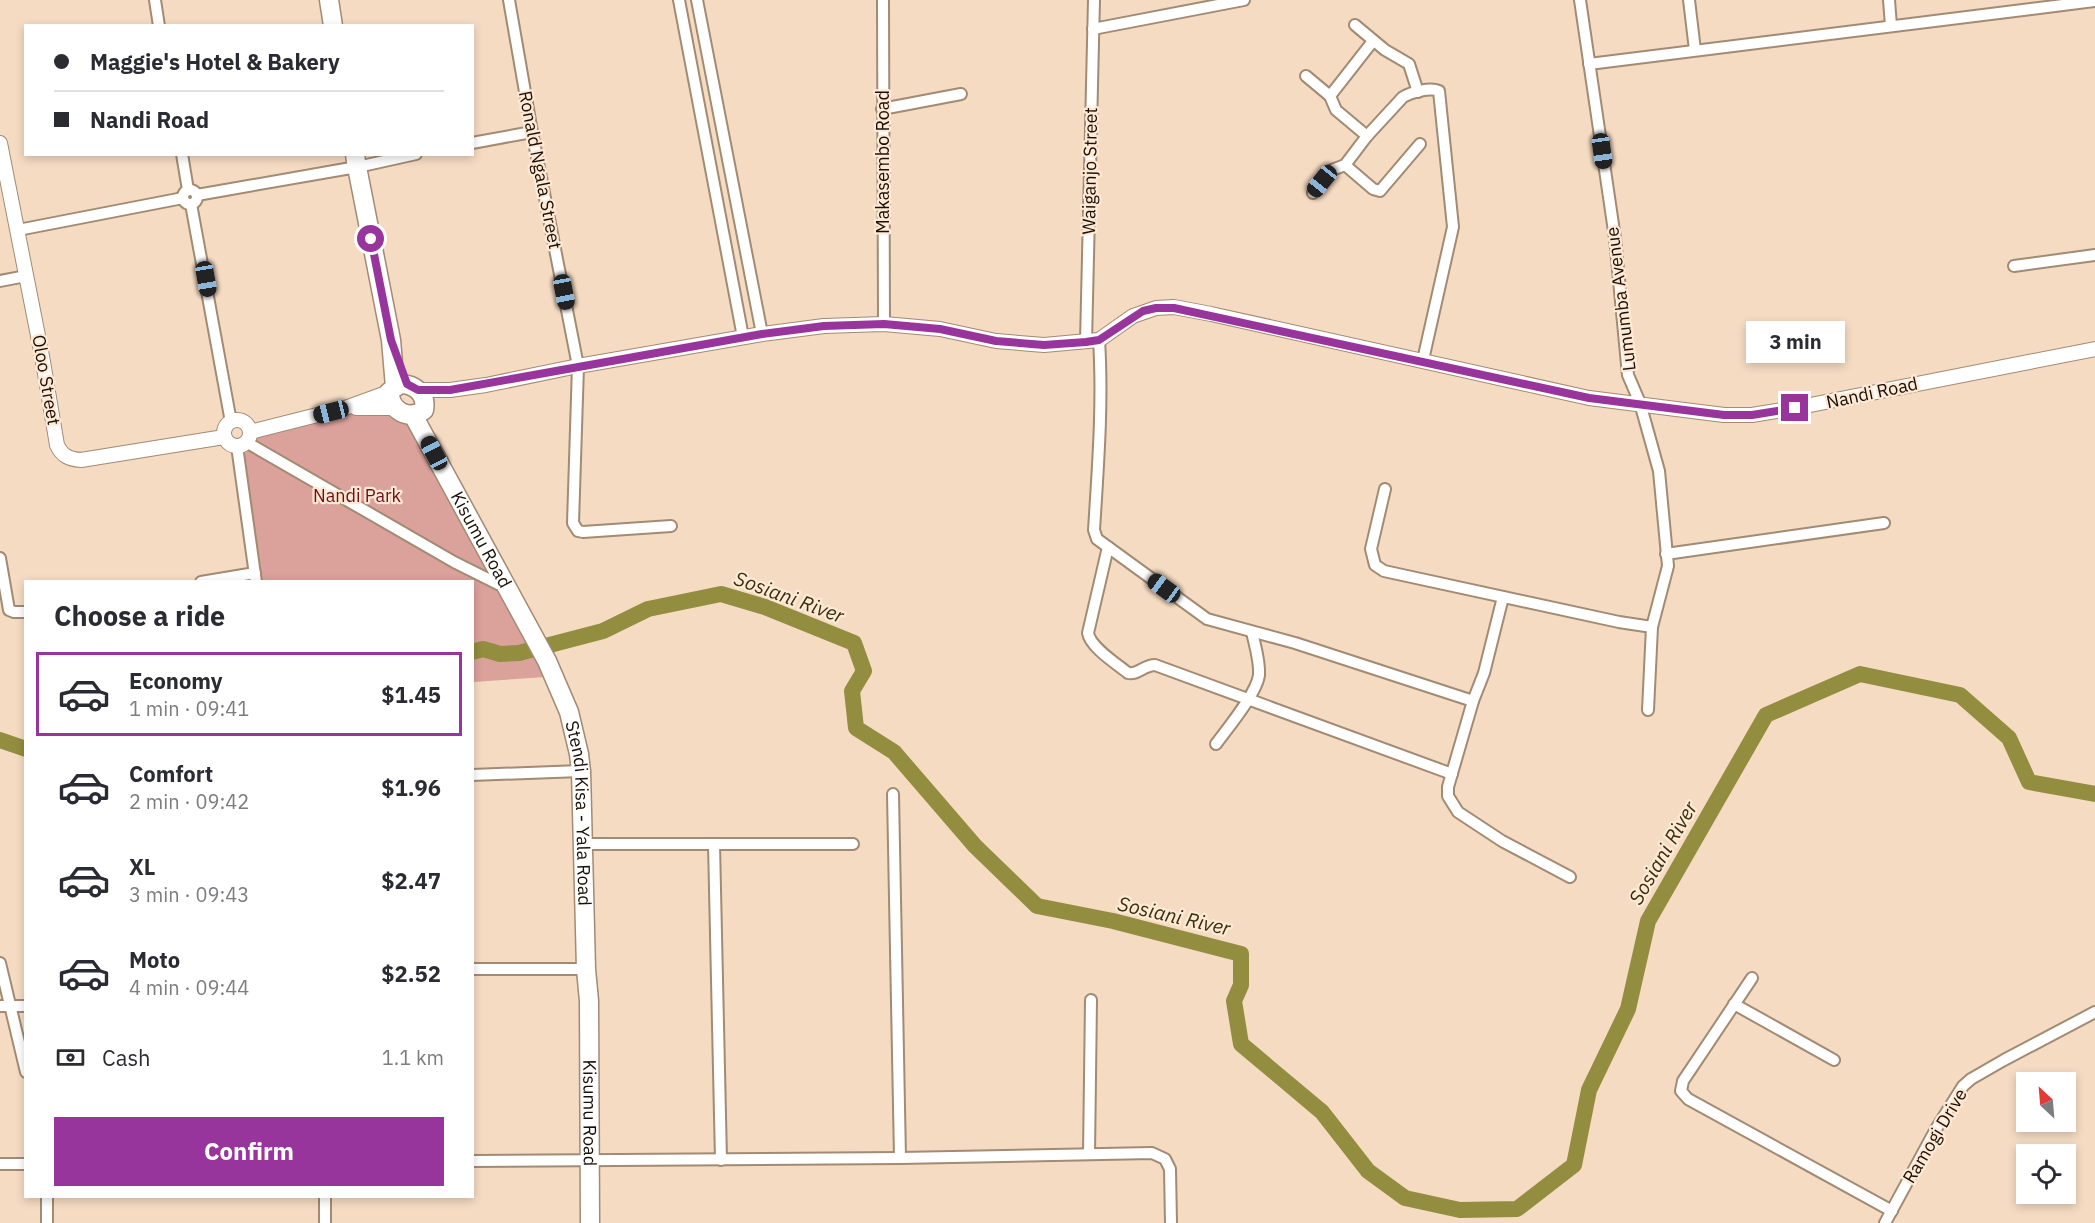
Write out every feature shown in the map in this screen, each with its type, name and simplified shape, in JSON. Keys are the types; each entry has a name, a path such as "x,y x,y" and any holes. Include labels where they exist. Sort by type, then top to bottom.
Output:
{"highway":[{"path":"329,0 333,24"},
{"name":"Stendi Kisa - Yala Road","path":"356,164 391,340 408,399 501,558 550,660 568,712 581,771 590,1001"},
{"name":"Kisumu Road","path":"408,399 504,583 536,633"},
{"path":"550,660 570,704 585,758 590,844 590,969"},
{"name":"Kisumu Road","path":"590,1001 590,1223"}],"street":[{"path":"155,0 159,24"},
{"name":"Ronald Ngala Street","path":"509,0 532,132 578,366 573,518 575,527 583,532 671,526"},
{"path":"679,0 743,337"},
{"path":"698,0 762,334"},
{"name":"Makasembo Road","path":"883,0 884,324"},
{"name":"Waiganjo Street","path":"1094,0 1093,341 1101,371 1100,449 1094,530 1097,539 1108,547"},
{"path":"1093,29 1244,0"},
{"name":"Lumumba Avenue","path":"1580,0 1615,238 1628,375 1640,404 1659,471 1666,574 1652,627 1648,710"},
{"path":"1689,0 1695,50"},
{"path":"1889,0 1892,26"},
{"path":"1589,64 2095,1"},
{"path":"1355,25 1373,41 1409,64 1418,92"},
{"path":"1330,96 1373,41"},
{"path":"1306,76 1330,96 1336,110 1367,136"},
{"path":"1313,193 1332,170 1345,165 1367,136 1403,97 1418,92 1437,89 1439,91 1453,227 1424,360"},
{"path":"882,109 962,94"},
{"path":"474,143 532,132"},
{"name":"Oloo Street","path":"0,143 4,187 18,230 57,445 65,457 81,460 225,437"},
{"path":"1345,165 1373,189 1380,191 1419,144"},
{"path":"182,156 231,422"},
{"path":"18,230 404,156"},
{"path":"2014,266 2095,255"},
{"path":"0,281 26,276"},
{"name":"Nandi Road","path":"244,440 345,408 408,399 762,334 824,326 884,324 940,329 996,341 1044,345 1093,341 1143,311 1156,308 1174,308 1424,360 1589,398 1724,415 1752,415 1845,399 2095,349"},
{"path":"223,580 256,577 244,440 244,422 231,422 226,427 225,437 229,444 244,440 454,562 498,584 504,583"},
{"path":"1385,489 1371,549 1376,565 1384,571 1619,622 1652,627"},
{"path":"1666,554 1884,523"},
{"path":"1452,774 1155,665 1147,665 1136,672 1128,673 1094,645 1089,638 1108,547 1202,616 1295,643 1473,701"},
{"path":"0,558 9,610 24,612"},
{"path":"1503,597 1484,673 1473,701 1452,774 1448,796 1458,812 1502,841 1570,877"},
{"path":"1216,744 1248,699 1258,679 1252,632"},
{"path":"474,775 581,771"},
{"path":"893,794 900,1158"},
{"path":"590,844 853,844"},
{"path":"714,844 721,1160"},
{"path":"0,963 5,1006 24,1066"},
{"path":"474,969 590,969"},
{"path":"1752,978 1683,1082 1681,1091 1688,1100 1892,1211"},
{"path":"1089,1154 1091,1000"},
{"path":"1734,1004 1834,1060"},
{"path":"5,1006 24,1005"},
{"name":"Ramogi Drive","path":"1885,1223 1936,1129 1964,1086 1971,1079 2004,1060 2095,1012"},
{"path":"474,1161 1152,1154 1165,1160 1170,1169 1171,1223"},
{"path":"0,1164 24,1164"},
{"path":"47,1198 47,1223"},
{"path":"325,1198 325,1223"}],"green space":[{"name":"Nandi Park","path":"346,410 414,417 545,677 474,682 474,580 258,580 239,448 245,446 252,433"}],"waterway":[{"name":"Sosiani River","path":"474,651 483,649 500,654 519,653 603,631 648,609 721,594 765,607 854,643 864,671 852,691 856,728 894,752 975,846 1037,906 1113,921 1241,954 1241,985 1234,1001 1241,1044 1322,1112 1368,1171 1405,1198 1460,1210 1517,1209 1574,1165 1589,1090 1628,1009 1648,921 1766,715 1860,674 1960,695 2009,738 2029,782 2095,794"},
{"name":"Sosiani River","path":"0,740 24,748"}],"route":[{"path":"371,239 391,340 407,384 418,390 450,390 486,385 578,366 762,334 824,326 884,324 940,329 996,341 1044,345 1086,342 1099,340 1143,311 1174,308 1424,360 1589,398 1741,416 1795,408"}]}
